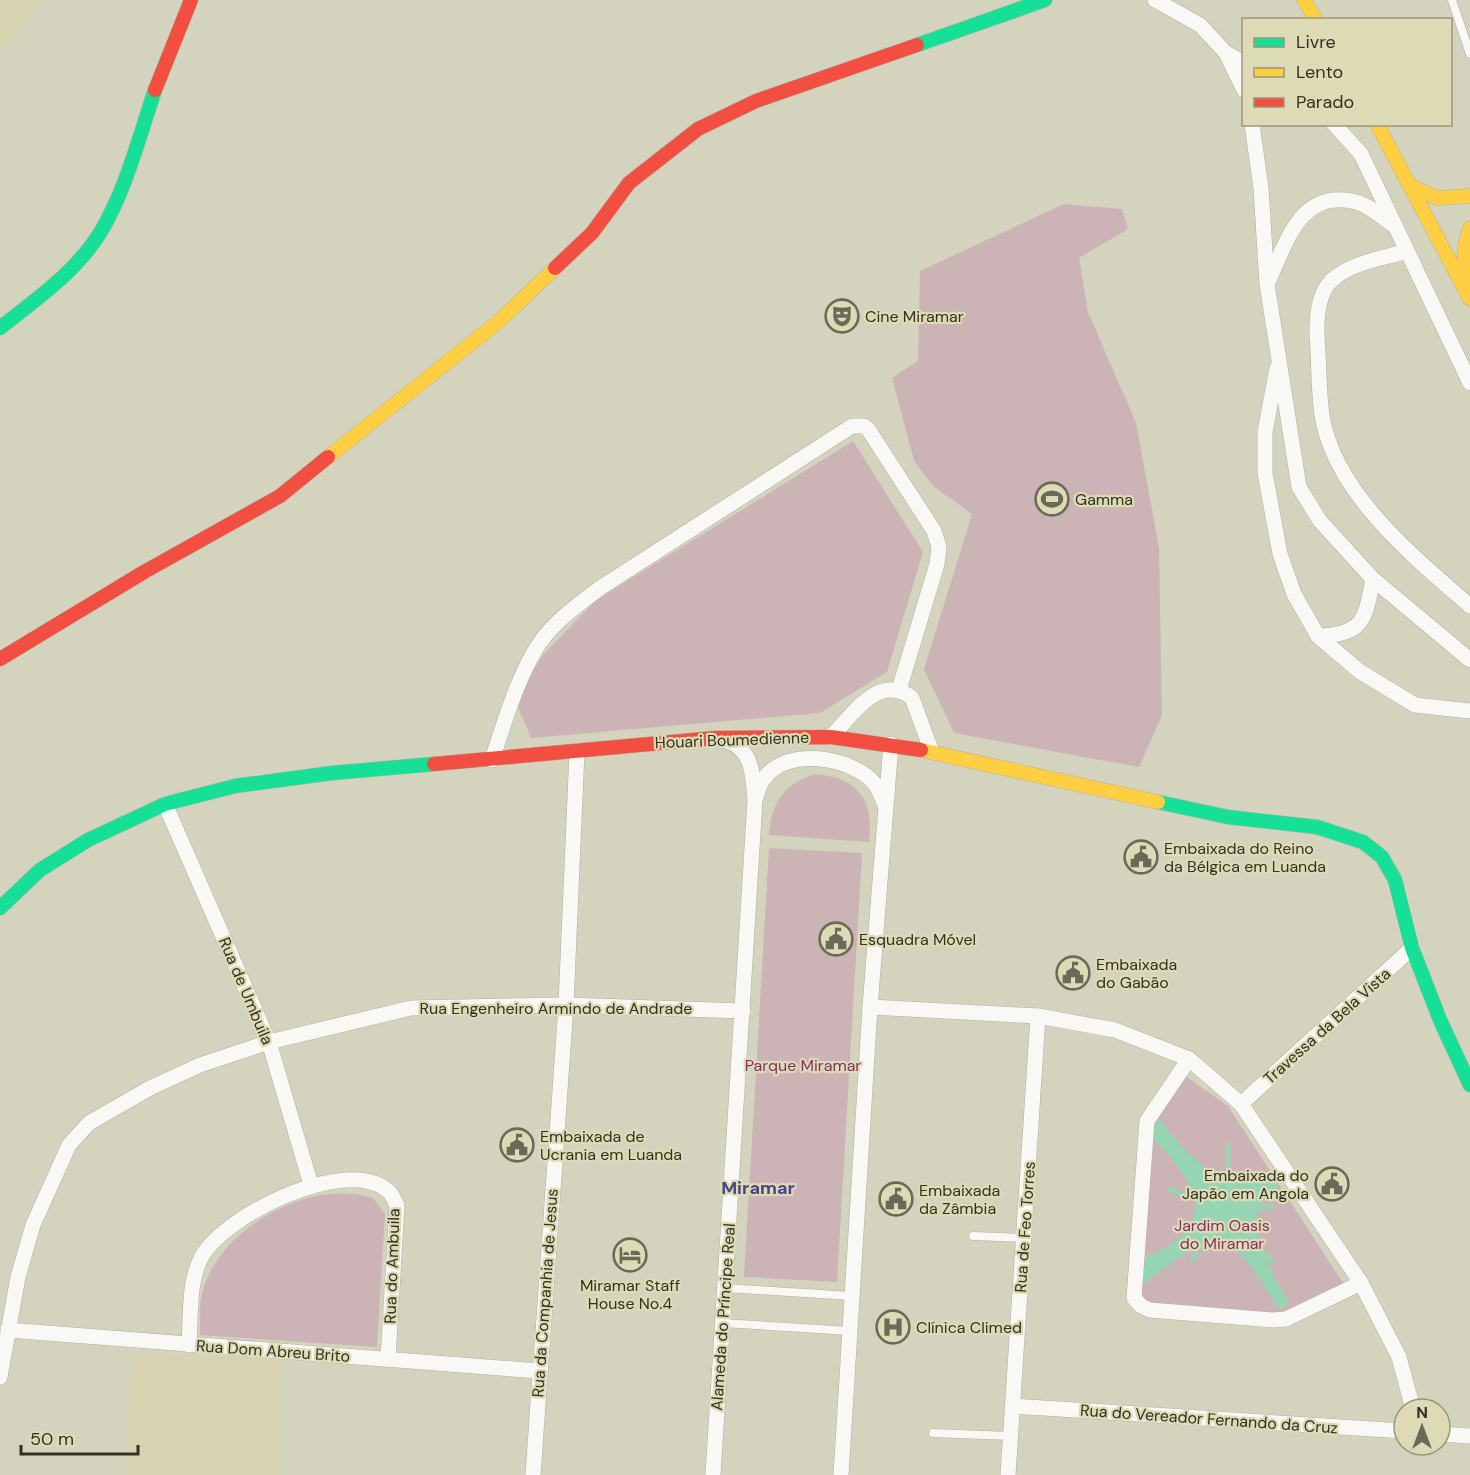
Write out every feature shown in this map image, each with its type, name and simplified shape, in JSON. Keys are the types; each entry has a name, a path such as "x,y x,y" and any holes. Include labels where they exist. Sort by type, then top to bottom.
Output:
{"street":[{"path":"0,328 57,283 100,233 123,183 167,57 191,0"},
{"path":"0,659 144,572 280,496 498,322 592,234 629,183 698,129 756,101 1046,0"},
{"path":"1155,0 1200,25 1226,53 1242,86"},
{"path":"1304,0 1315,18"},
{"path":"1226,53 1242,62"},
{"path":"1252,126 1261,188 1267,284 1280,354 1299,487 1320,520 1373,579 1470,660"},
{"path":"1336,126 1361,154 1470,383"},
{"path":"1378,126 1467,293"},
{"path":"1412,187 1438,198 1470,196"},
{"path":"1267,284 1292,231 1312,205 1329,200 1358,202 1395,226"},
{"path":"1467,293 1465,246 1470,228"},
{"path":"1407,251 1346,269 1329,283 1320,304 1317,333 1322,415 1329,441 1344,471 1376,518 1410,553 1470,606"},
{"path":"1280,354 1265,432 1265,473 1270,511 1294,594 1318,636 1359,671 1415,705 1470,711"},
{"path":"492,760 508,710 534,651 549,631 571,609 610,581 852,426 864,426 868,429 934,531 939,547 937,564 899,690"},
{"path":"1318,636 1341,635 1355,628 1365,614 1373,579"},
{"path":"831,737 870,696 886,688 899,690 912,698 932,752"},
{"name":"Houari Boumedienne","path":"0,908 40,870 88,840 165,804 209,791 276,779 716,738 831,737 891,744 1228,817 1317,827 1353,838 1382,857 1395,880 1412,948 1440,1020 1470,1084"},
{"name":"Alameda do Príncipe Real","path":"714,1475 755,800 752,766 741,749 728,740 716,738"},
{"path":"841,1475 870,1007 891,744"},
{"name":"Rua da Companhia de Jesus","path":"533,1475 566,1005 577,751"},
{"name":"Alameda do Príncipe Real","path":"755,800 763,779 780,765 818,758 839,761 860,770 876,785 886,808"},
{"name":"Rua de Umbuila","path":"165,804 269,1042 311,1185"},
{"name":"Travessa da Bela Vista","path":"1241,1104 1412,948"},
{"name":"Rua Engenheiro Armindo de Andrade","path":"0,1377 18,1277 33,1225 69,1145 89,1123 150,1088 200,1065 269,1042 362,1017 411,1008 566,1005 743,1011"},
{"path":"870,1007 1038,1016 1115,1030 1189,1059 1241,1104 1361,1283 1399,1357 1410,1397"},
{"name":"Rua de Feo Torres","path":"1008,1475 1038,1016"},
{"path":"1189,1059 1146,1121 1134,1298 1141,1306 1150,1310 1272,1320 1286,1319 1361,1283"},
{"name":"Rua do Ambuila","path":"189,1346 193,1277 216,1238 263,1205 311,1185 338,1181 372,1182 389,1190 397,1205 388,1359"},
{"name":"Rua Dom Abreu Brito","path":"8,1330 189,1346 539,1371"},
{"name":"Rua do Vereador Fernando da Cruz","path":"1013,1406 1392,1430"},
{"path":"1452,1435 1470,1436"}],"lane":[{"path":"1452,0 1470,54"},
{"path":"973,1236 1024,1238"},
{"path":"725,1288 852,1296"},
{"path":"723,1323 850,1331"},
{"path":"933,1433 1011,1436"}],"shaded area":[{"path":"0,0 43,0 14,42 0,51"},
{"path":"1159,1117 1193,1158 1223,1177 1239,1181 1256,1181 1273,1175 1279,1186 1264,1201 1258,1211 1258,1233 1266,1259 1289,1304 1278,1309 1248,1262 1234,1250 1220,1245 1205,1246 1187,1253 1143,1284 1145,1257 1169,1245 1185,1231 1193,1218 1194,1203 1190,1187 1181,1171 1151,1136"},
{"path":"132,1353 284,1361 278,1475 125,1475"}],"green space":[{"name":"Gamma","path":"1064,204 1122,209 1128,229 1079,258 1088,312 1136,423 1159,547 1162,715 1139,767 954,733 924,669 972,514 933,486 914,461 892,378 918,361 920,271"},
{"path":"853,441 923,552 887,672 820,713 531,738 515,700 543,655 595,601"},
{"path":"816,774 831,776 843,781 853,786 860,794 869,815 869,842 769,835 773,813 781,796 795,783"},
{"name":"Parque Miramar","path":"769,848 862,853 837,1282 744,1277"},
{"name":"Jardim Oasis do Miramar","path":"1184,1075 1228,1106 1343,1283 1310,1302 1273,1315 1152,1304 1143,1298 1141,1290 1153,1114"},
{"path":"324,1194 356,1194 373,1198 385,1214 377,1347 200,1335 200,1303 207,1279 217,1261 245,1230 262,1218 300,1200"}],"waterway":[{"path":"1228,1144 1228,1184"},
{"path":"1170,1189 1196,1198"},
{"path":"1255,1210 1273,1206"},
{"path":"1192,1260 1203,1242"},
{"path":"1262,1251 1273,1262"}],"traffic: fast":[{"path":"917,45 1045,0"},
{"path":"0,328 67,273 100,233 125,181 155,90"},
{"path":"0,908 40,870 88,840 165,804 235,786 332,773 434,764"},
{"path":"1158,802 1228,817 1317,827 1363,842 1382,857 1395,880 1412,948 1440,1020 1470,1085"}],"traffic: slow":[{"path":"1304,0 1315,18"},
{"path":"1378,126 1470,299"},
{"path":"1412,187 1438,198 1470,196"},
{"path":"1464,283 1465,246 1470,228"},
{"path":"328,457 498,322 555,268"},
{"path":"921,750 1158,802"}],"traffic: jam":[{"path":"155,90 191,0"},
{"path":"555,268 592,233 629,183 698,129 756,101 917,45"},
{"path":"0,659 144,572 280,496 328,457"},
{"path":"434,764 715,738 831,737 921,750"}],"place":[{"name":"Cine Miramar","path":"842,316"},
{"name":"Gamma","path":"1052,499"},
{"name":"Embaixada do Reino da Bélgica em Luanda","path":"1141,857"},
{"name":"Esquadra Móvel","path":"836,939"},
{"name":"Embaixada do Gabão","path":"1073,973"},
{"name":"Embaixada de Ucrania em Luanda","path":"517,1145"},
{"name":"Embaixada do Japão em Angola","path":"1332,1184"},
{"name":"Embaixada da Zâmbia","path":"896,1199"},
{"name":"Miramar Staff House No.4","path":"630,1255"},
{"name":"Clínica Climed","path":"893,1327"}],"district":[{"name":"Miramar","path":"758,1188"}]}
